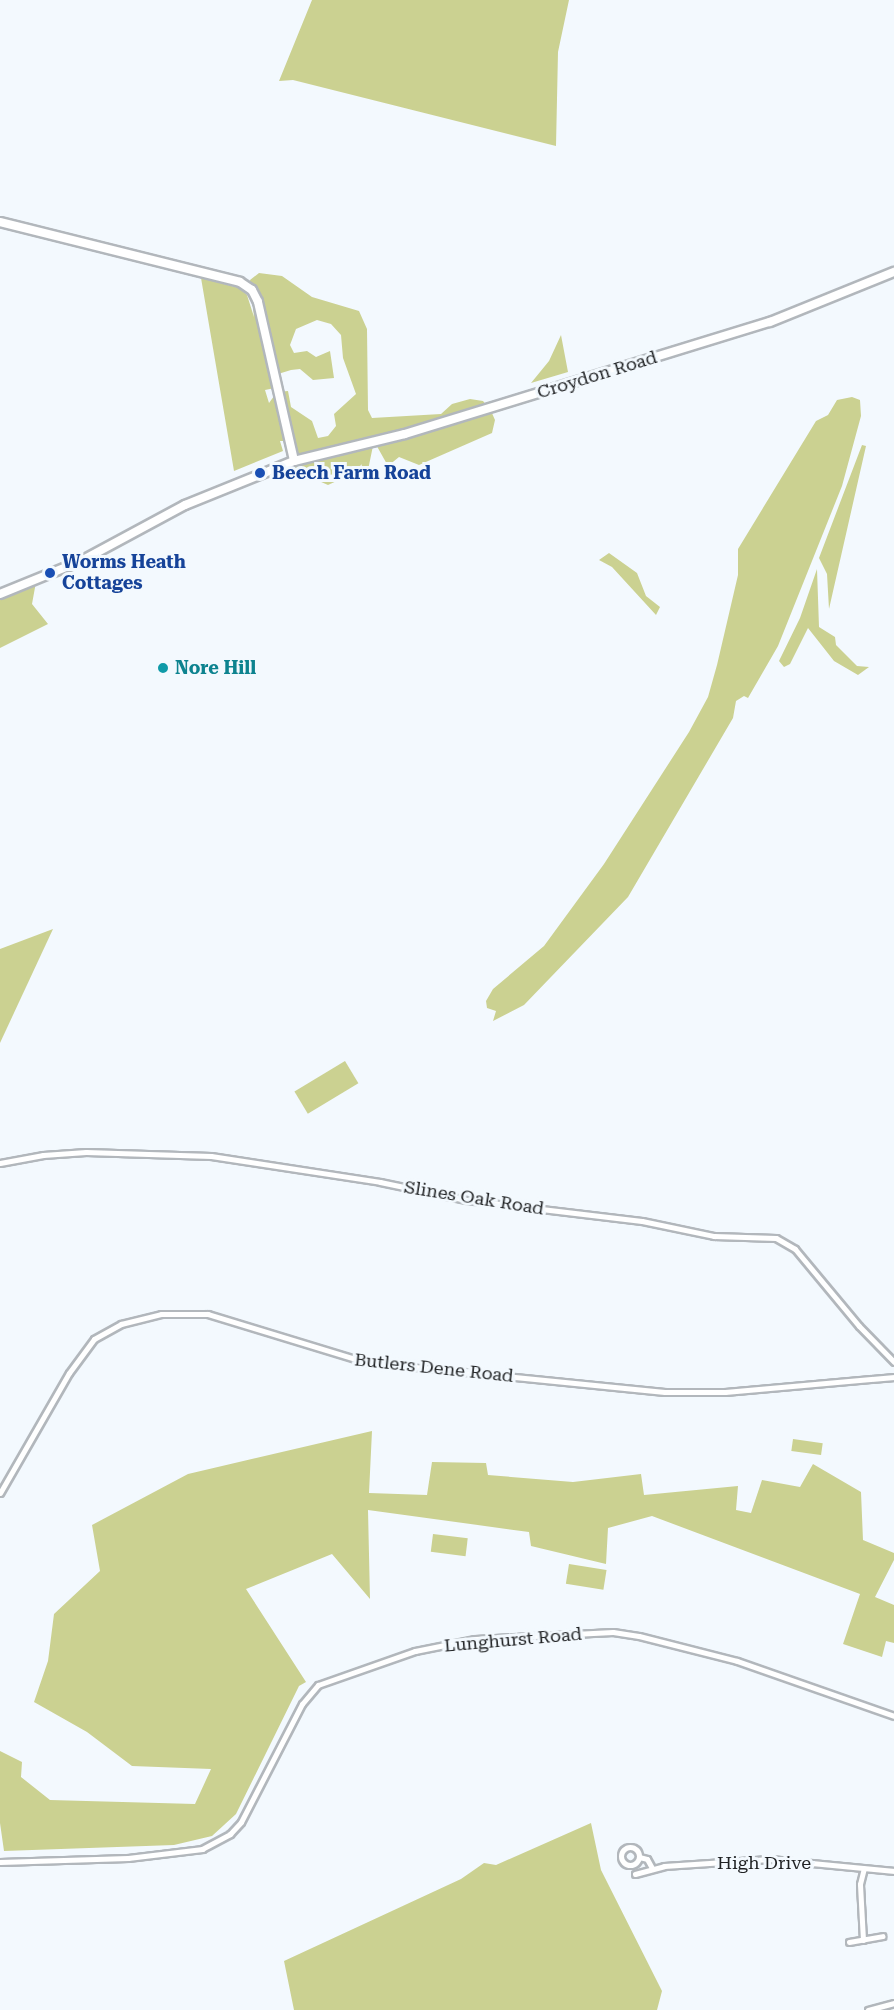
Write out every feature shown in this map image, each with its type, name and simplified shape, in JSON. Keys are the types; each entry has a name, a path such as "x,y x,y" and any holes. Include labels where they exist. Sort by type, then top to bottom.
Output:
{"main road":[{"path":"0,222 240,282 252,290 258,302 294,461"},
{"name":"Croydon Road","path":"0,594 81,561 185,505 294,461 405,434 770,322 894,272"}],"street":[{"name":"Slines Oak Road","path":"0,1163 43,1155 86,1152 211,1156 380,1182 466,1200 642,1221 714,1236 777,1238 795,1249 859,1326 894,1362"},
{"name":"Butlers Dene Road","path":"0,1493 69,1373 94,1339 128,1321 161,1314 208,1314 365,1362 665,1392 725,1392 894,1377"},
{"name":"Lunghurst Road","path":"0,1862 128,1858 202,1849 230,1834 241,1822 302,1704 318,1685 415,1652 475,1639 613,1632 639,1636 737,1660 894,1716"},
{"path":"639,1857 647,1859 652,1868"},
{"name":"High Drive","path":"635,1874 652,1868 770,1859 894,1871"},
{"path":"863,1940 860,1884 864,1868"},
{"path":"849,1942 882,1936"},
{"path":"868,2010 894,2003"}],"green space":[{"path":"312,0 569,0 558,52 556,146 293,80 279,81"},
{"path":"259,273 282,276 312,297 359,311 367,329 368,410 372,418 441,414 452,404 470,399 483,401 491,411 495,420 492,433 419,465 399,457 388,466 374,441 368,470 362,475 346,467 341,479 328,485 294,470 294,455 286,441 280,441 283,451 234,471 201,278 239,288 247,295 254,317 250,280","holes":["317,320 331,324 341,335 343,358 356,394 334,414 336,426 328,436 318,438 312,421 291,407 288,391 277,392 269,403 265,390 275,388 280,382 278,374 291,370 300,369 313,380 334,378 330,351 316,357 307,351 294,353 290,345 296,329"]},
{"path":"561,335 568,372 531,383 549,361"},
{"path":"852,397 860,400 861,416 842,486 778,646 748,698 744,696 736,701 733,718 628,897 524,1005 493,1021 496,1011 487,1008 486,1001 493,989 544,946 604,864 689,732 708,697 717,665 738,575 738,549 816,421 828,415 837,400"},
{"path":"862,445 866,446 829,609 827,574 819,558"},
{"path":"609,553 637,573 646,596 660,607 656,615 612,567 599,560"},
{"path":"817,569 819,627 835,637 836,645 857,666 869,667 858,675 834,661 808,628 790,664 784,667 779,661 800,618"},
{"path":"36,582 32,604 48,624 0,648 0,596"},
{"path":"53,929 0,1043 0,949"},
{"path":"345,1061 358,1083 308,1114 294,1091"},
{"path":"372,1431 369,1493 427,1495 432,1462 486,1463 488,1475 573,1482 641,1474 644,1495 738,1486 736,1510 751,1513 762,1480 800,1487 813,1464 861,1492 863,1540 894,1553 894,1560 875,1597 894,1605 894,1643 886,1641 882,1657 843,1644 860,1594 652,1516 608,1528 606,1564 531,1546 529,1532 368,1510 370,1599 332,1554 246,1589 306,1682 299,1686 236,1814 212,1836 174,1845 4,1851 0,1823 0,1751 22,1762 21,1777 50,1800 195,1804 211,1769 132,1766 87,1732 34,1702 48,1661 54,1614 100,1571 92,1525 188,1474"},
{"path":"793,1439 823,1443 821,1455 791,1451"},
{"path":"433,1534 468,1538 466,1556 431,1552"},
{"path":"569,1564 607,1570 603,1590 566,1584"},
{"path":"591,1823 601,1870 662,1991 657,2010 294,2010 284,1961 461,1879 484,1863 496,1865"}],"place":[{"name":"Beech Farm Road","path":"260,473"},
{"name":"Worms Heath Cottages","path":"50,573"},
{"name":"Nore Hill","path":"163,668"}]}
